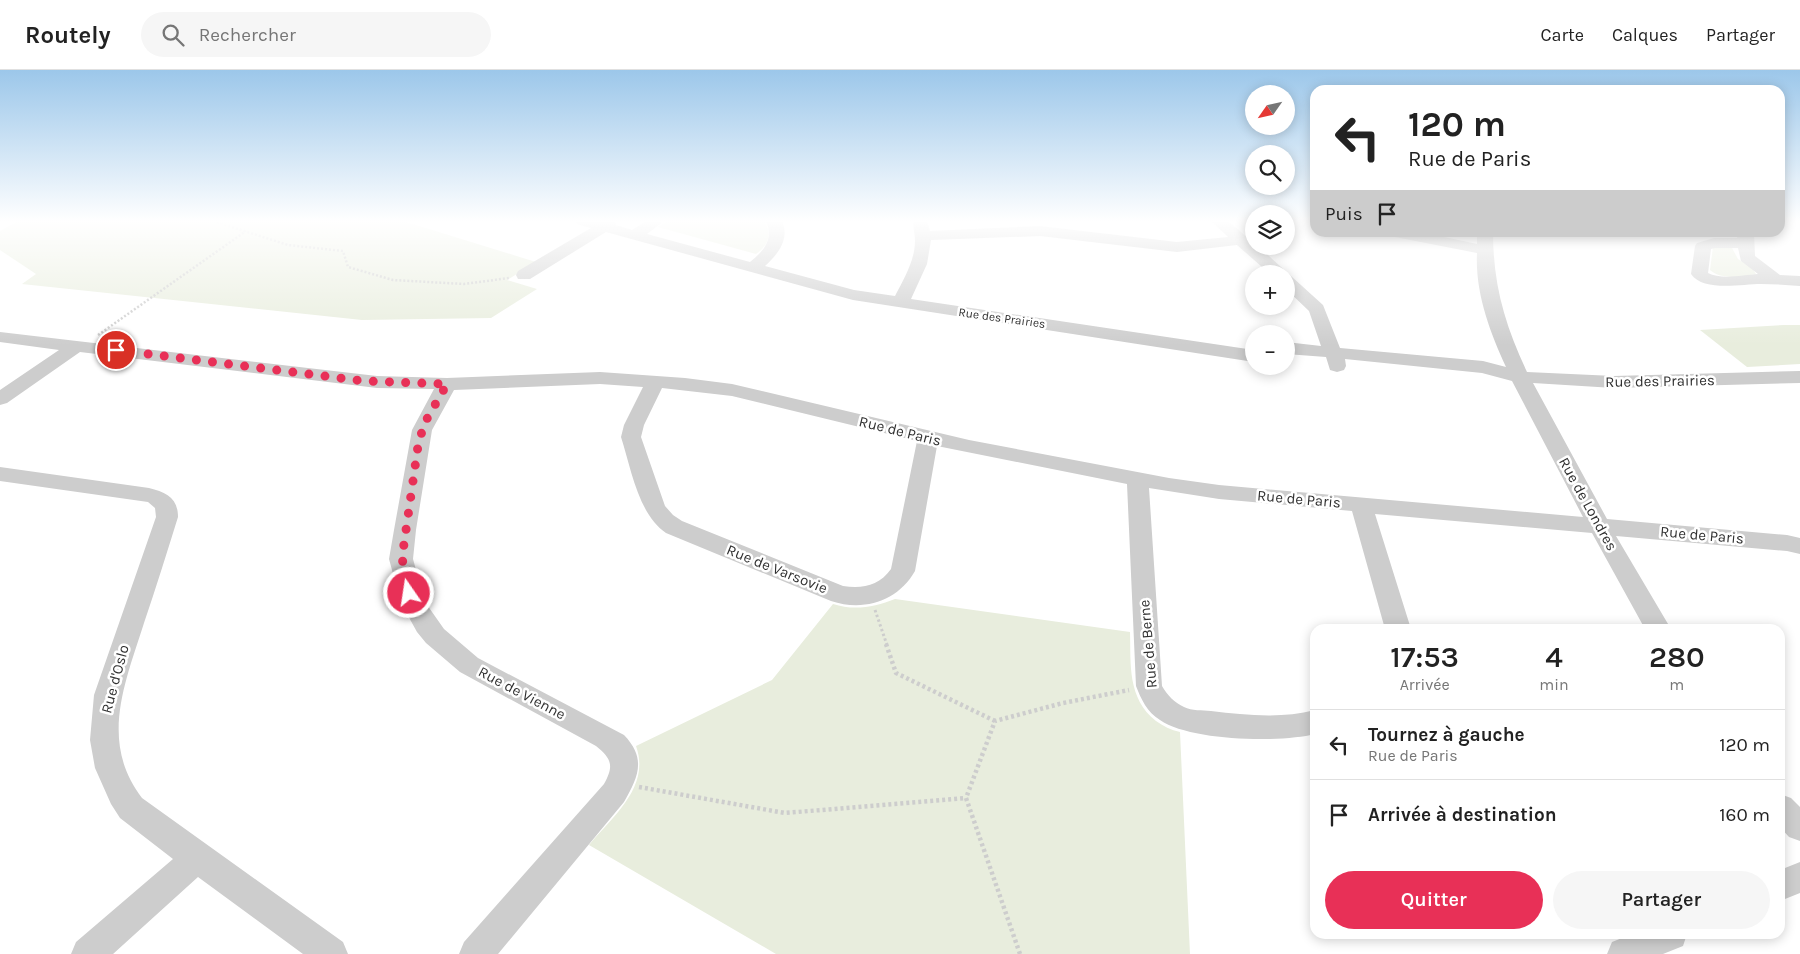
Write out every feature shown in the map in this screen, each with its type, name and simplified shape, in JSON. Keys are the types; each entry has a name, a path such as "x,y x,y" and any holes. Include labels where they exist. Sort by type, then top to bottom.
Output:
{"street":[{"path":"524,275 545,262"},
{"name":"Rue des Prairies","path":"753,262 839,292 903,298 1245,342"},
{"path":"903,298 918,262"},
{"name":"Rue de Londres","path":"1485,262 1491,303 1520,377 1599,526 1655,624"},
{"path":"1701,262 1699,274 1718,281 1776,280 1800,282"},
{"path":"1753,262 1776,280"},
{"path":"1295,287 1318,309 1336,361"},
{"name":"Rue des Prairies","path":"903,298 1245,355"},
{"name":"Rue de Paris","path":"0,337 351,379 447,384 600,378 656,381 732,390 928,439 1138,480 1219,492 1787,543 1800,546"},
{"path":"0,399 77,346"},
{"name":"Rue des Prairies","path":"1295,350 1336,361 1492,381 1520,377 1614,382 1800,377"},
{"name":"Rue des Prairies","path":"1295,361 1336,361"},
{"name":"Rue de Varsovie","path":"656,381 634,424 631,437 655,508 665,522 825,589 850,597 870,595 894,584 903,571 922,462 928,439"},
{"name":"Rue de Vienne","path":"447,384 422,430 405,530 402,558 406,582 413,603 435,636 470,666 613,742 623,754 625,761 623,776 614,793 476,954"},
{"name":"Rue d'Oslo","path":"0,474 149,495 162,499 166,504 167,510 164,525 110,685 104,723 104,743 106,761 112,779 131,808 331,954"},
{"name":"Rue de Berne","path":"1138,480 1149,686 1155,700 1170,713 1190,721 1273,728 1290,728 1310,723"},
{"path":"1361,504 1397,624"},
{"path":"1785,812 1800,827"},
{"path":"88,954 198,858"},
{"path":"1785,884 1800,877"},
{"path":"1624,954 1659,939"}],"path":[{"path":"77,346 90,340 202,262"},
{"path":"347,262 348,267 393,280 464,284 524,275"},
{"path":"870,595 896,673 995,721 1063,703 1149,686"},
{"path":"995,721 966,798 1020,954"},
{"path":"619,784 785,813 966,798"}],"green space":[{"path":"18,262 536,262 507,280 537,289 491,318 362,320 22,284 36,274"},
{"path":"1711,262 1743,262 1752,268 1756,274 1732,277 1720,275 1710,270"},
{"path":"1800,325 1800,364 1747,367 1700,330"},
{"path":"895,599 1130,632 1132,680 1140,702 1156,721 1167,728 1180,732 1190,954 776,954 589,845 618,812 634,788 638,775 639,761 636,746 772,680 833,604 857,608"}],"route":[{"path":"116,350 364,381 447,384 424,424 418,446 402,547 403,570 409,593"}]}
